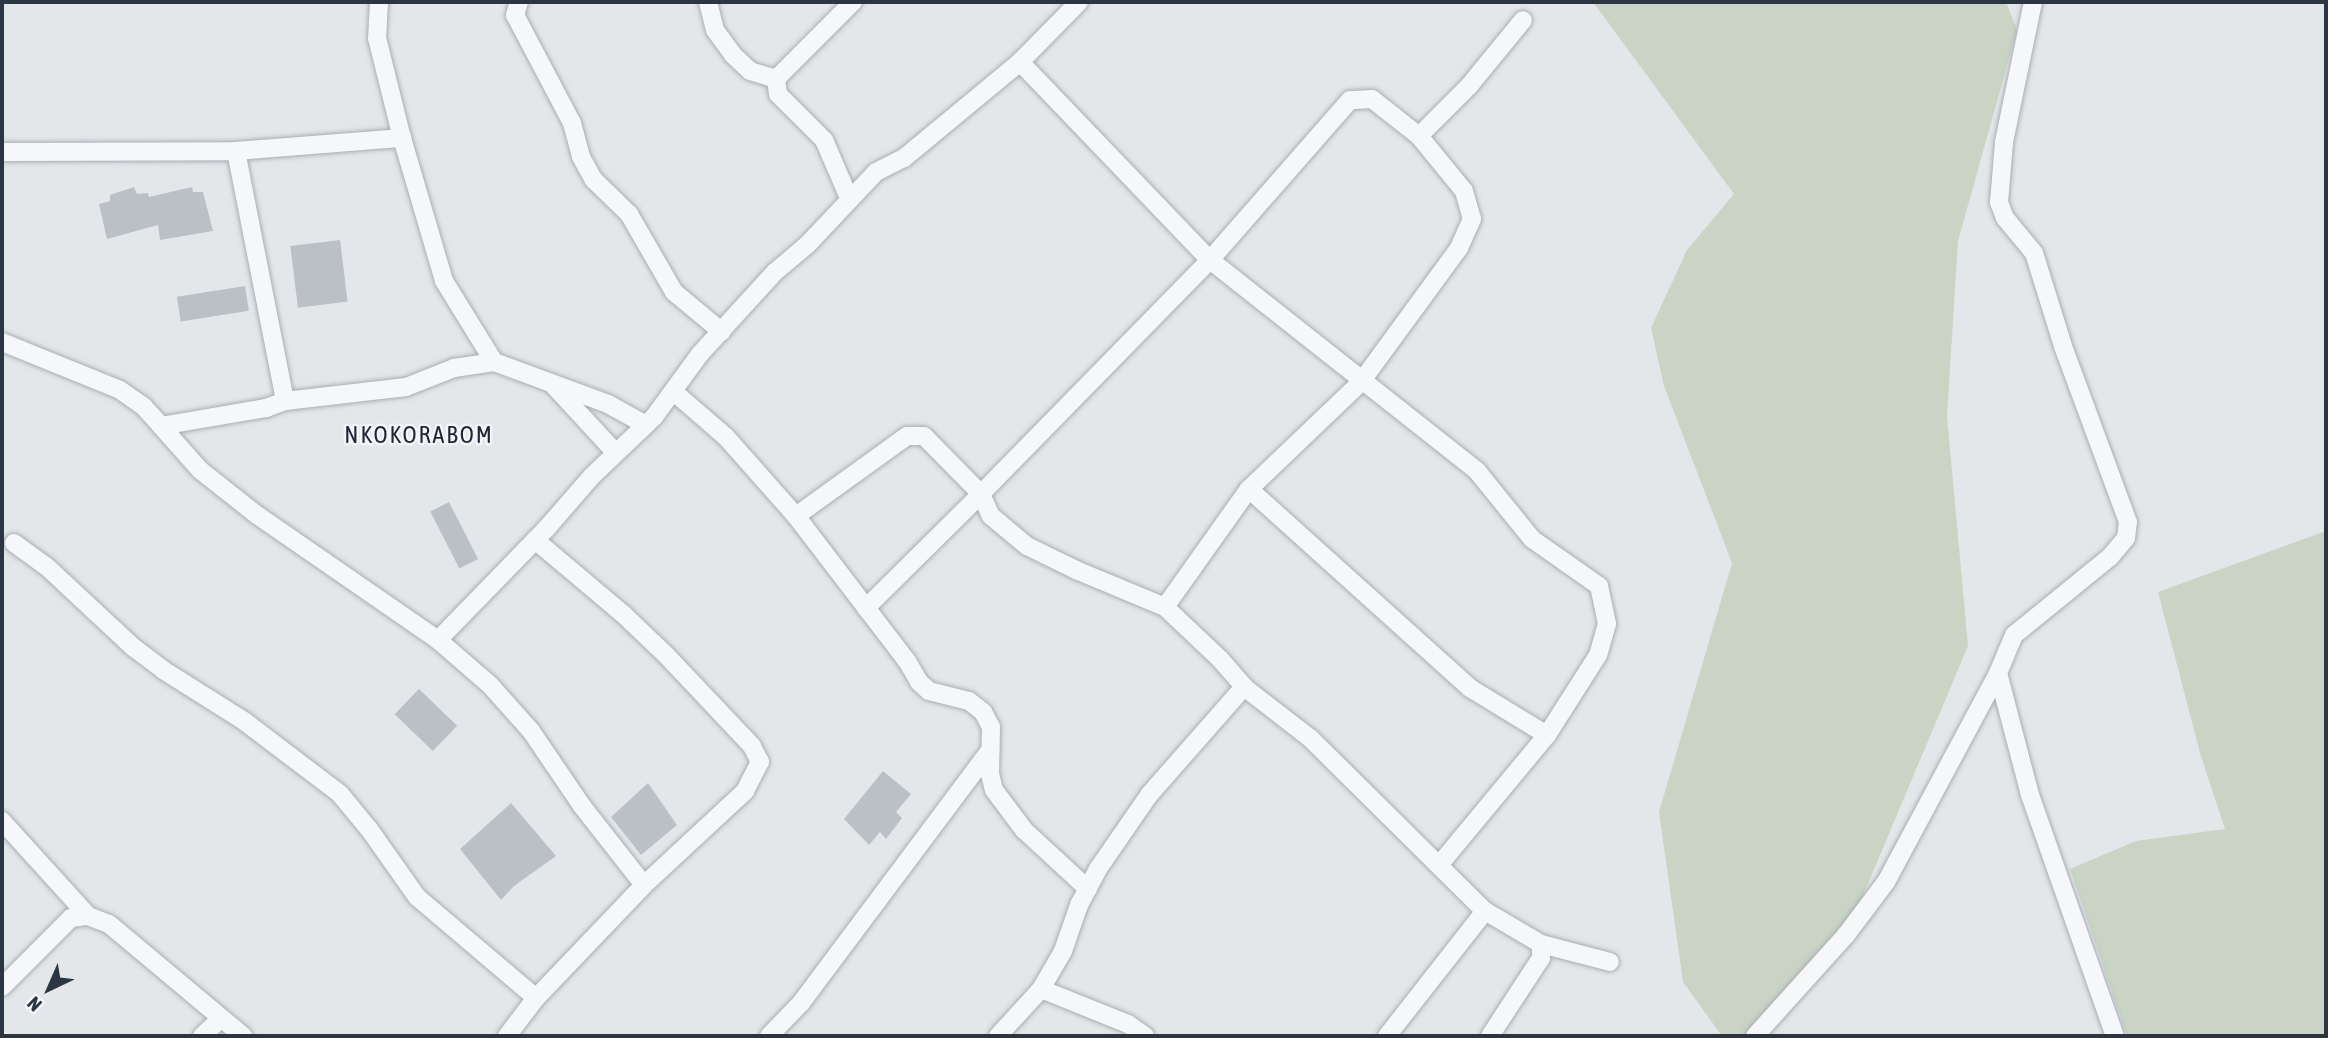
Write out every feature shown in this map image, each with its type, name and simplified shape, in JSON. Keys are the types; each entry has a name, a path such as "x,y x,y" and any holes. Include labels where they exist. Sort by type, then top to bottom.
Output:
{"street":[{"path":"379,2 377,38 402,138 444,281 494,362"},
{"path":"519,2 515,15 572,123 581,157 594,180 629,214 674,292 722,332"},
{"path":"708,2 715,30 733,55 750,71 776,79"},
{"path":"776,79 853,2"},
{"path":"438,640 646,425 674,392 700,354 775,272 807,245 849,198 876,172 904,158 1020,62 1079,2"},
{"path":"1755,1036 1846,935 1886,882 1998,673 2014,635 2110,557 2126,538 2129,522 2063,346 2034,253 2005,218 1999,202 2004,142 2033,2"},
{"path":"1419,136 1469,86 1523,20"},
{"path":"1020,62 1210,260 1477,471 1532,539 1599,586 1607,624 1598,655 1547,736 1439,865"},
{"path":"776,79 778,94 824,140 849,198"},
{"path":"866,608 982,494 1210,260 1350,100 1372,99 1419,136 1464,191 1472,219 1460,248 1361,382 1249,489 1166,607"},
{"path":"2,152 236,151 402,138"},
{"path":"236,151 285,401"},
{"path":"2,342 120,390 144,407 200,470 257,515 438,640 509,704 582,806 644,885"},
{"path":"161,426 266,408 285,401 406,387 454,368 494,362 607,404 646,425"},
{"path":"552,384 616,453"},
{"path":"674,392 726,437 796,516 907,661 919,682 929,691 969,701 983,712 991,727 994,790 1024,830 1088,889"},
{"path":"796,516 907,436 925,436 982,494 991,516 1027,546 1076,570 1166,607 1220,659 1244,687 1311,738 1485,911 1541,944 1610,962"},
{"path":"1249,489 1470,688 1547,736"},
{"path":"507,1036 536,998 644,885 745,792 760,762 752,746 666,655 623,614 535,540"},
{"path":"14,543 46,566 143,655 244,721 340,794 369,829 417,897 536,998"},
{"path":"1998,673 2029,796 2115,1036"},
{"path":"998,1036 1041,989 1063,951 1088,889 1149,795 1244,687"},
{"path":"769,1036 802,1003 990,750"},
{"path":"2,821 88,916 109,924 243,1036"},
{"path":"1387,1036 1485,911"},
{"path":"2,987 71,918 88,916"},
{"path":"1490,1036 1541,958 1541,944"},
{"path":"1041,989 1128,1024 1145,1036"},
{"path":"202,1036 221,1018"}],"green space":[{"path":"1593,2 2006,2 2017,30 1958,241 1947,416 1968,646 1851,924 1753,1036 1722,1036 1683,982 1659,812 1732,563 1664,386 1651,328 1687,250 1734,194"},
{"path":"2326,531 2326,1036 2127,1036 2070,869 2136,841 2225,829 2200,753 2158,592"}],"building":[{"path":"134,187 137,194 148,193 149,197 192,187 193,192 203,192 213,231 160,240 158,225 107,239 99,204 110,201 110,195"},
{"path":"340,240 348,302 298,308 290,246"},
{"path":"245,286 249,311 181,321 177,297"},
{"path":"449,502 478,559 459,569 430,512"},
{"path":"419,689 457,726 433,751 395,714"},
{"path":"883,771 911,794 896,812 902,818 886,839 880,832 869,845 844,819"},
{"path":"648,783 677,825 641,855 611,817"},
{"path":"511,803 556,856 514,886 501,900 460,849"}],"district":[{"name":"NKOKORABOM","path":"419,435"}]}
